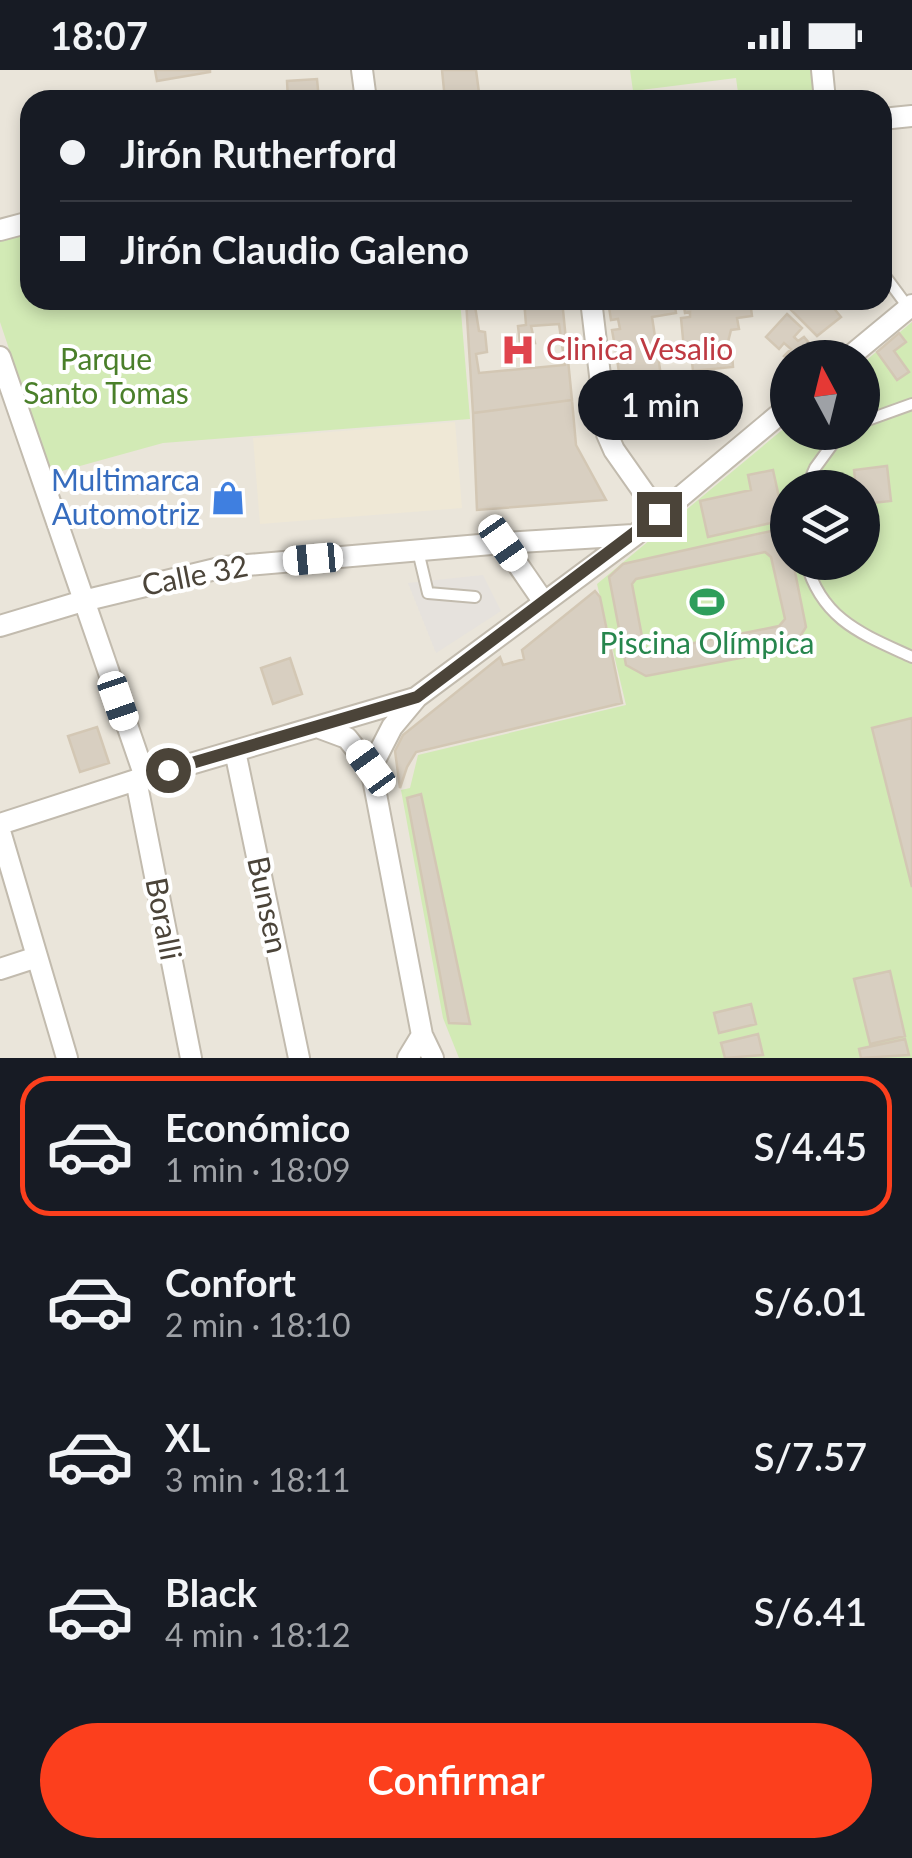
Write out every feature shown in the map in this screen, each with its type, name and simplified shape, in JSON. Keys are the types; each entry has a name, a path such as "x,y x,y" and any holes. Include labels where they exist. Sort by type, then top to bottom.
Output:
{"street":[{"path":"869,340 910,306"},
{"path":"591,310 607,434 659,514"},
{"name":"Boralli","path":"0,357 140,778 191,1058"},
{"path":"371,768 392,726 417,697 634,535 770,423"},
{"name":"Calle 32","path":"0,626 83,601 224,567 634,535"},
{"path":"503,543 543,601"},
{"path":"67,1058 0,828 140,778 417,697"},
{"path":"319,728 347,738 371,768 422,1035 432,1058"},
{"name":"Bunsen","path":"235,751 299,1058"},
{"path":"0,969 37,957"},
{"path":"408,1058 422,1035"}],"lane":[{"path":"892,284 910,306"},
{"path":"880,416 912,404"},
{"path":"418,550 425,589 430,595 475,597"},
{"path":"811,580 814,590 852,629 912,657"}],"shaded area":[{"path":"0,70 912,70 912,1058 0,1058"},
{"path":"455,422 462,508 260,524 253,438"},
{"path":"483,575 501,611 436,653 408,583"}],"green space":[{"path":"630,70 811,70 814,90 738,90 736,78 633,90"},
{"name":"Parque Santo Tomas","path":"20,232 20,310 461,310 470,419 163,443 51,474 0,322 0,239"},
{"path":"912,322 912,1058 459,1058 443,1018 401,790 410,788 418,755 626,705 597,584 770,440 770,450 880,450 880,349"}],"building":[{"path":"155,70 210,70 210,72 157,81"},
{"path":"442,70 476,70 479,90 444,90"},
{"path":"317,79 318,90 287,90 287,81"},
{"name":"Clinica Vesalio","path":"467,310 563,310 572,400 473,413"},
{"path":"476,310 525,310 526,325 518,326 520,344 535,343 531,326 559,324 565,365 479,373 476,354 487,352 485,332 479,331"},
{"path":"609,310 676,310 676,313 652,317 663,389 687,385 689,398 622,408 619,390 628,389 627,378 620,379 617,359 625,358 624,351 616,352 612,330 620,329 618,319 611,320"},
{"path":"685,310 751,310 752,316 737,318 739,329 731,330 728,342 716,343 717,353 732,352 733,367 693,371 691,353 698,353 697,347 684,349 681,318 690,317 690,312"},
{"path":"791,310 835,310 841,317 817,336"},
{"path":"787,314 802,328 794,337 797,340 770,341 766,337"},
{"path":"899,333 906,342 894,351 909,372 897,380 880,356 880,349"},
{"path":"572,400 576,445 606,500 477,510 473,413"},
{"path":"887,466 891,501 880,502 880,470 854,470"},
{"path":"770,471 770,523 708,537 700,501 751,490 748,475"},
{"path":"770,531 770,556 765,552 636,579 632,584 644,647 649,652 779,626 785,619 776,580 797,580 806,627 793,648 646,676 626,665 609,577 623,564"},
{"path":"595,591 600,597 622,703 416,752 400,788 395,751 403,735 500,657 503,665 524,659 522,650"},
{"path":"290,658 302,694 273,704 261,668"},
{"path":"912,718 912,887 872,728"},
{"path":"97,727 109,763 80,772 68,736"},
{"path":"421,794 470,1024 449,1023 407,798"},
{"path":"890,971 905,1036 870,1044 854,979"},
{"path":"751,1004 756,1024 719,1033 714,1013"},
{"path":"758,1034 763,1055 725,1058 721,1043"},
{"path":"905,1039 909,1055 861,1058 859,1049"}],"place":[{"name":"Clinica Vesalio","path":"518,350"},
{"name":"Multimarca Automotriz","path":"228,498"},
{"name":"Piscina Olímpica","path":"707,602"}],"route":[{"path":"168,770 417,697 659,514"}]}
